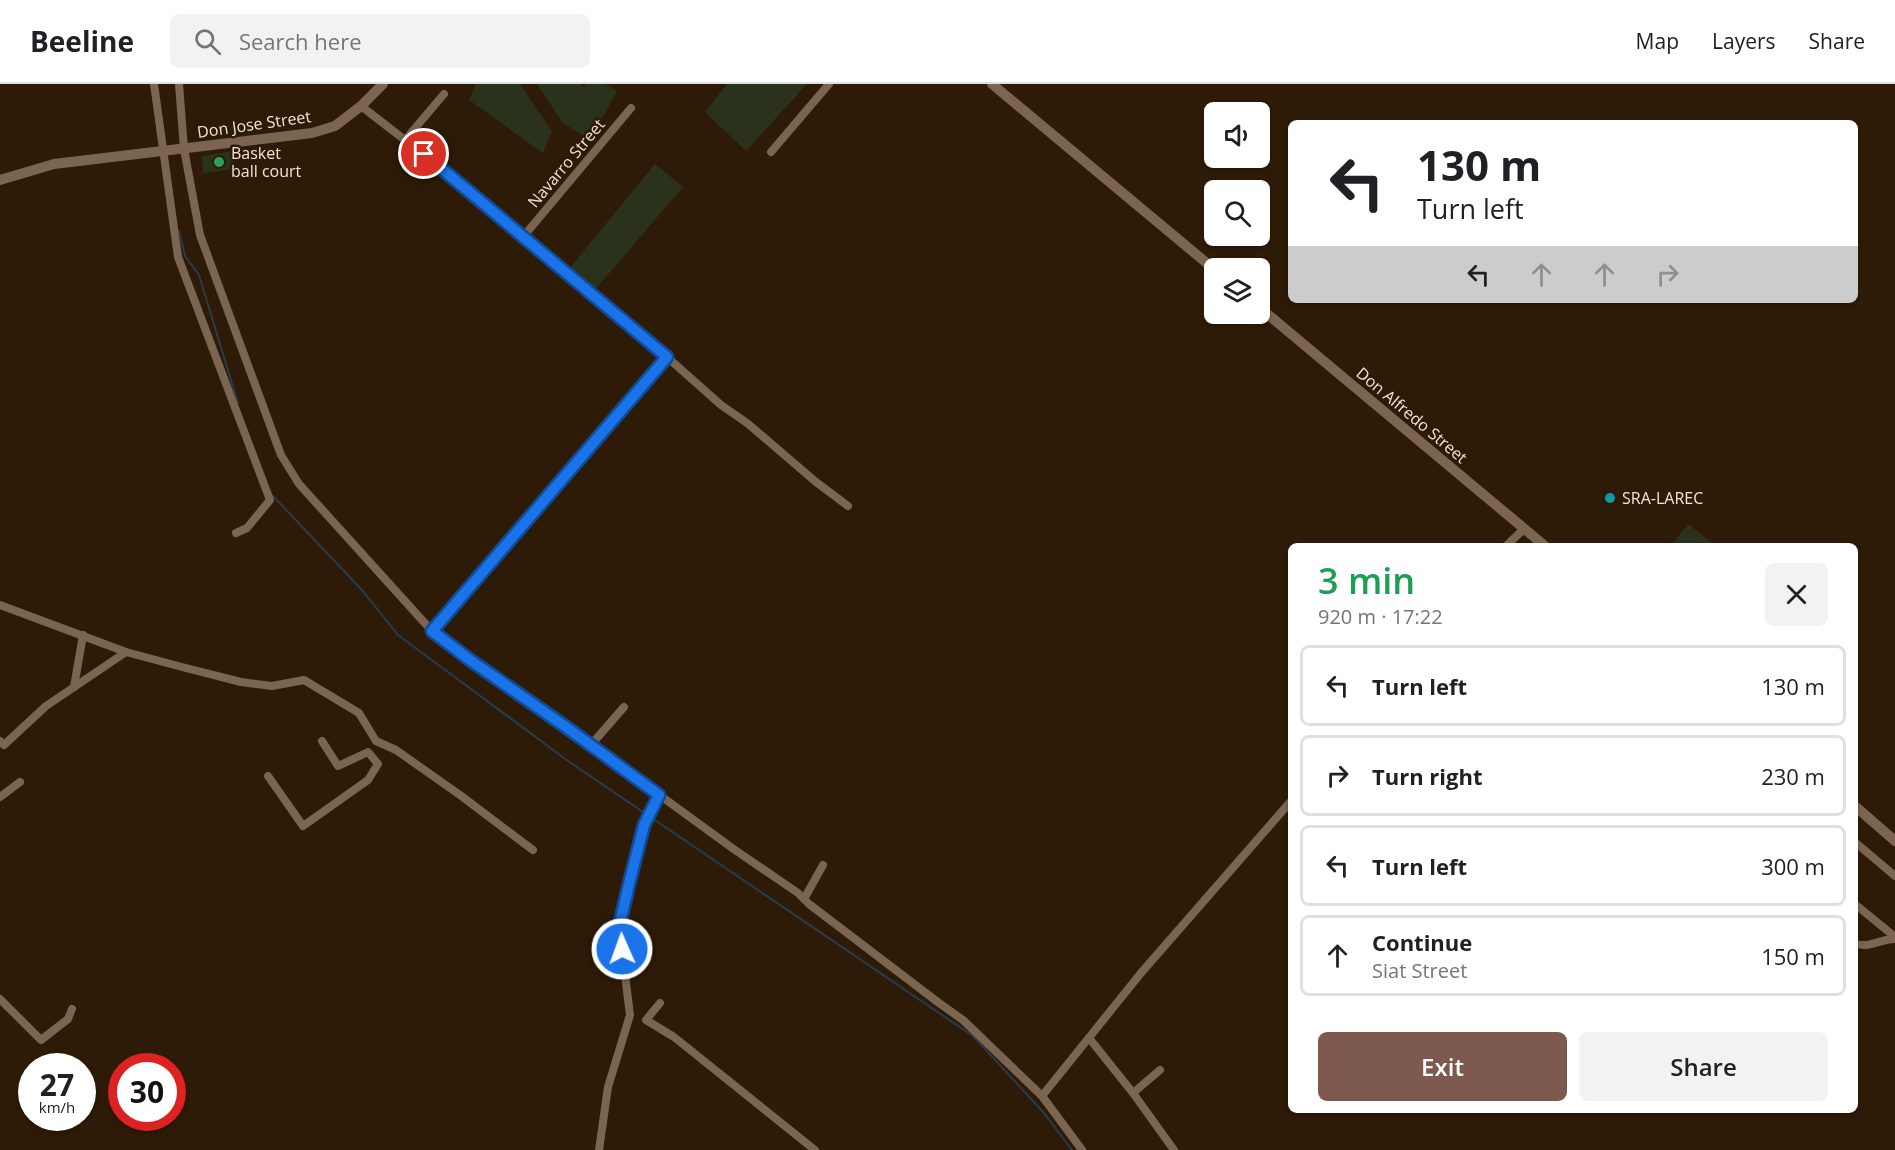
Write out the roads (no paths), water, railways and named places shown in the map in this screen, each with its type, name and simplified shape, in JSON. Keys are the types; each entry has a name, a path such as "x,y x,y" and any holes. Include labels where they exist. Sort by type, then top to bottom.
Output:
{"street":[{"path":"154,84 178,257 270,500 247,528 236,533"},
{"path":"178,84 183,149 200,235 281,455 299,484 432,631 658,798 804,899 939,1004 963,1020 1042,1096 1082,1150"},
{"name":"Don Jose Street","path":"0,180 54,164 312,133 335,126 384,84"},
{"path":"771,152 829,84"},
{"path":"992,84 1204,261"},
{"path":"405,140 444,93"},
{"path":"361,106 524,237 721,405 747,423 848,506"},
{"name":"Navarro Street","path":"524,237 631,108"},
{"name":"Don Alfredo Street","path":"1270,316 1541,543"},
{"path":"432,631 667,357"},
{"path":"1509,543 1524,529"},
{"path":"0,605 126,652 241,682 272,686 304,680 359,712 376,741 396,750 451,788 533,850"},
{"path":"74,687 83,635"},
{"path":"0,741 4,745 46,706 126,652"},
{"path":"590,746 624,707"},
{"path":"268,776 303,826 368,780 378,764 368,752 338,766 322,741"},
{"path":"0,797 20,782"},
{"path":"599,1150 609,1087 630,1015 619,927 644,825 658,798"},
{"path":"1042,1096 1141,973 1288,805"},
{"path":"1858,809 1895,841"},
{"path":"1858,845 1895,876"},
{"path":"804,899 823,865"},
{"path":"1858,907 1895,938"},
{"path":"1858,945 1865,947 1895,938"},
{"path":"0,999 41,1040 68,1019 72,1009"},
{"path":"660,1003 646,1020 674,1037 815,1150"},
{"path":"1089,1038 1174,1150"},
{"path":"1133,1093 1160,1070"}],"waterway":[{"path":"179,231 185,256 199,275 238,403"},
{"path":"273,496 362,590 398,635 568,761 973,1036 1044,1113 1072,1150"}],"place":[{"name":"Basket ball court","path":"219,162"},
{"name":"SRA-LAREC","path":"1610,498"}]}
